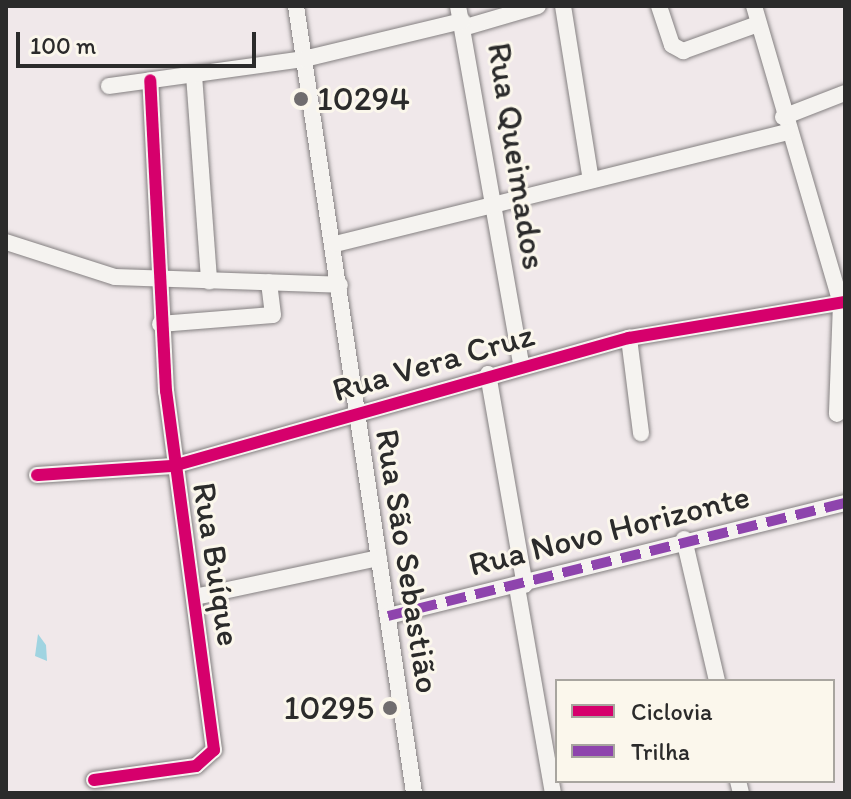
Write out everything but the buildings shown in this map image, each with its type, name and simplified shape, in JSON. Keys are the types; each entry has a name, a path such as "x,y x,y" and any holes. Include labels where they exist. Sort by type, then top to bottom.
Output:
{"street":[{"name":"Rua São Sebastião","path":"296,6 335,244 354,412 414,793"},
{"path":"109,86 304,59 462,18 538,6"},
{"path":"563,6 591,180"},
{"path":"659,6 672,45 683,51 758,24"},
{"path":"754,6 785,124 843,302 837,414"},
{"name":"Rua Queimados","path":"462,18 521,365"},
{"path":"194,75 209,281"},
{"name":"Rua Buíque","path":"94,780 211,760 214,723 173,466 160,324 161,280 150,80"},
{"path":"335,244 591,180 785,124 845,93"},
{"path":"6,242 85,270 161,280 340,285"},
{"path":"160,324 273,315 269,282"},
{"name":"Rua Vera Cruz","path":"37,475 173,466 488,374 629,338 843,302"},
{"path":"629,338 641,433"},
{"path":"488,374 553,793"},
{"name":"Rua Novo Horizonte","path":"388,616 521,586 684,539 845,503"},
{"path":"684,539 717,679"},
{"path":"195,597 379,558"}],"water":[{"path":"38,634 46,645 47,661 35,656"}],"marked path":[{"path":"388,616 845,503"}],"cycle path":[{"path":"94,780 196,766 214,750 166,391 150,80"},
{"path":"37,475 173,466 629,338 845,302"}],"place":[{"name":"10294","path":"301,99"},
{"name":"10295","path":"390,708"}]}
